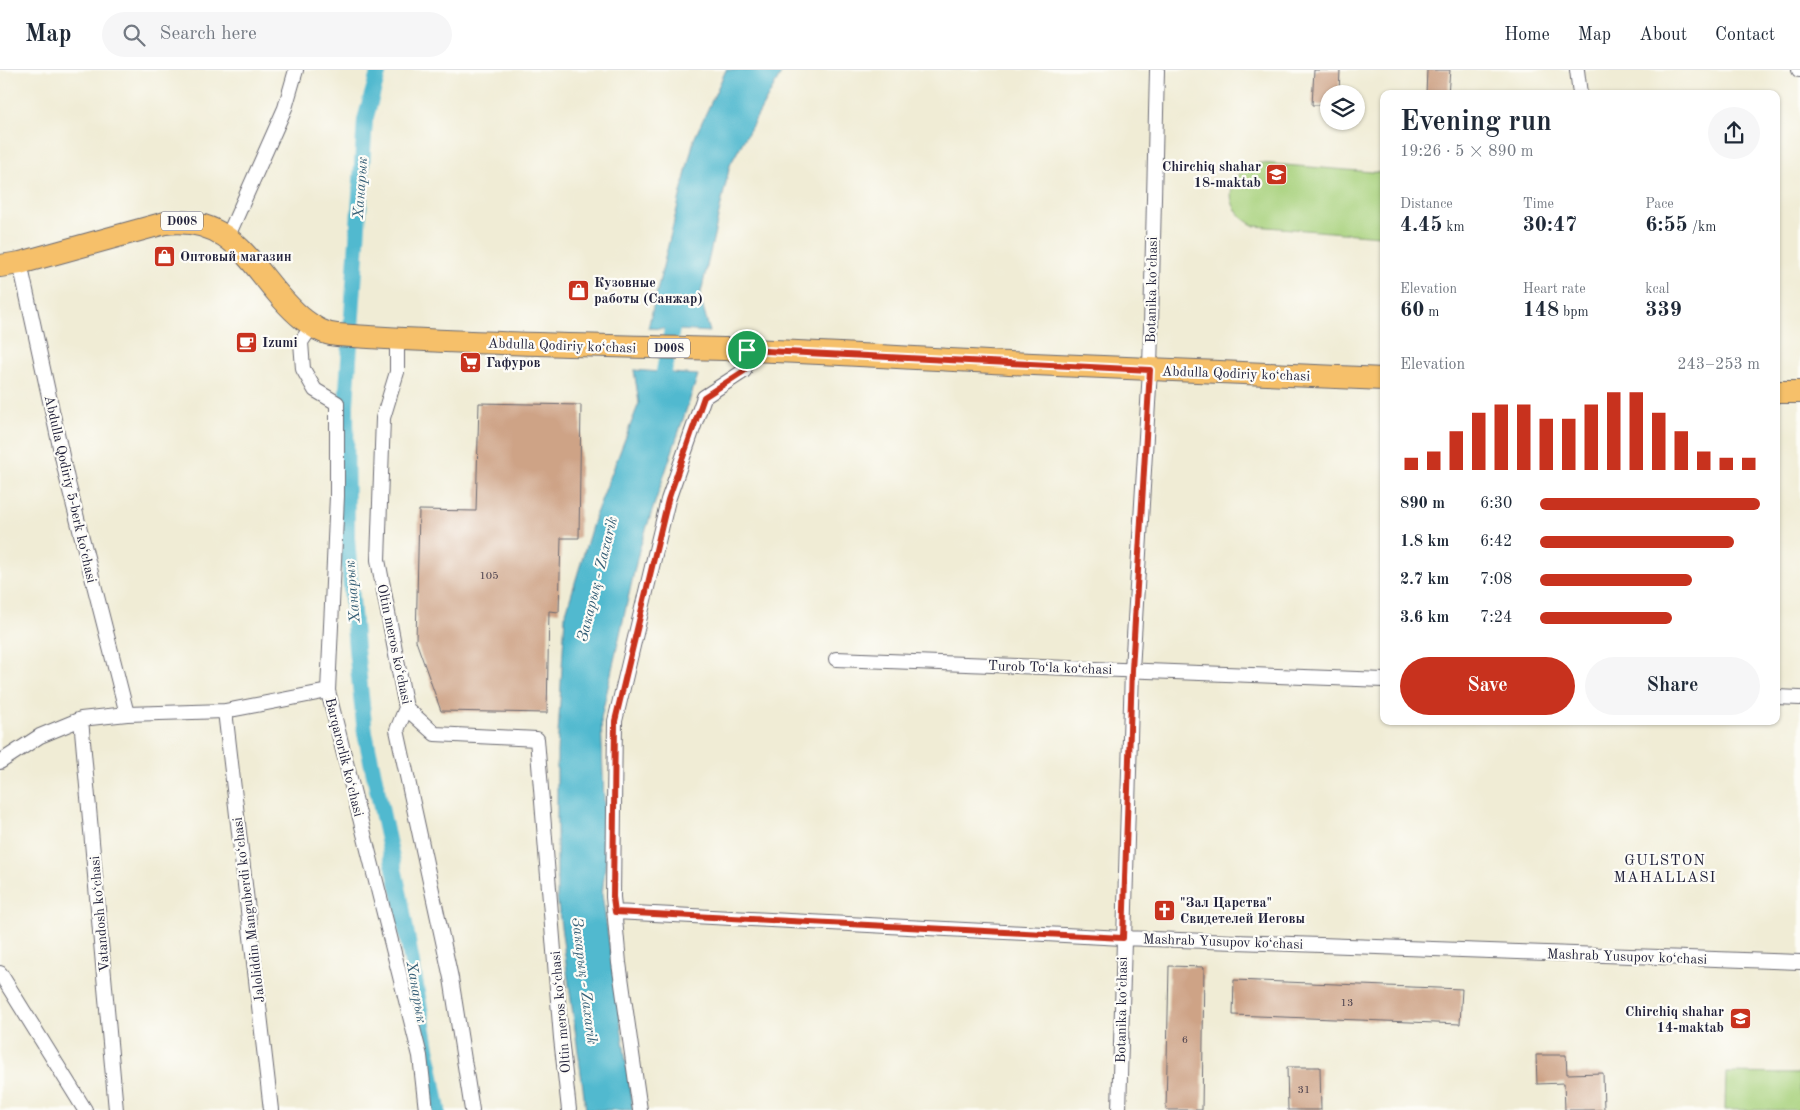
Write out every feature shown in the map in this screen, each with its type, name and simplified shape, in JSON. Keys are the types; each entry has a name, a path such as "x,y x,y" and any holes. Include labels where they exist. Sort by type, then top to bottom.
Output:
{"main road":[{"name":"D008","path":"10,265 165,223 179,221 195,223 228,236 252,260 286,303 319,330"},
{"name":"Abdulla Qodiriy ko‘chasi","path":"319,330 397,339 724,349 1150,370 1380,378"},
{"path":"1780,392 1800,392"}],"street":[{"path":"228,236 285,108 296,70"},
{"name":"Botanika ko‘chasi","path":"1119,1110 1132,670 1150,370 1157,70"},
{"path":"1578,70 1580,90"},
{"name":"Abdulla Qodiriy 5-berk ko‘chasi","path":"10,265 127,714"},
{"name":"Barqarorlik ko‘chasi","path":"319,330 301,342 303,369 316,390 337,403 337,496 328,691 420,1056 426,1110"},
{"name":"Oltin meros ko‘chasi","path":"397,339 397,372 383,418 378,560 406,708 435,734 537,739 561,1038 569,1110"},
{"path":"640,1110 619,963 613,897 615,721 668,500 704,397 744,371 747,350"},
{"name":"Turob To‘la ko‘chasi","path":"836,658 1380,680"},
{"path":"0,762 40,736 81,719 127,714 225,711 328,691"},
{"path":"1780,697 1800,698"},
{"path":"406,708 397,730 451,978 472,1110"},
{"name":"Jaloliddin Manguberdi ko‘chasi","path":"225,711 271,1110"},
{"name":"Vatandosh ko‘chasi","path":"81,719 116,1110"},
{"name":"Mashrab Yusupov ko‘chasi","path":"615,912 1123,938 1800,962"},
{"path":"0,973 85,1110"}],"green space":[{"path":"1260,163 1380,173 1380,236 1255,226 1236,211 1232,202 1231,192 1234,182 1239,174 1248,167"},
{"path":"1726,1073 1800,1074 1800,1110 1725,1110"}],"water":[{"path":"726,70 783,70 730,165 700,297 710,332 648,328 694,139"},
{"path":"634,370 698,375 639,550 601,718 606,859 602,894 633,1110 586,1110 557,897 557,752 565,616 595,516 639,403"}],"building":[{"path":"1314,70 1340,70 1339,85 1320,85 1320,105 1312,105"},
{"path":"1427,70 1450,70 1448,90 1426,90"},
{"path":"479,403 581,405 579,538 561,538 559,612 549,611 547,713 441,711 416,641 419,510 476,511"},
{"path":"1169,966 1204,967 1202,1110 1166,1110"},
{"path":"1234,980 1462,989 1460,1024 1233,1015"},
{"path":"1536,1055 1566,1055 1567,1074 1603,1073 1604,1110 1565,1110 1564,1083 1537,1084"},
{"path":"1287,1067 1320,1067 1321,1110 1288,1110"}],"waterway":[{"name":"Ханарык","path":"379,70 365,120 346,405 347,538 365,733 400,896 438,1110"},
{"name":"Закарық - Zaxarik","path":"660,393 676,307"}],"place":[{"name":"Chirchiq shahar 18-maktab","path":"1277,174"},
{"name":"Оптовый магазин","path":"164,256"},
{"name":"Кузовные работы (Санжар)","path":"578,290"},
{"name":"Izumi","path":"246,342"},
{"name":"Гафуров","path":"470,362"},
{"name":"\"Зал Царства\" Свидетелей Иеговы","path":"1164,910"},
{"name":"Chirchiq shahar 14-maktab","path":"1740,1019"}],"district":[{"name":"GULSTON MAHALLASI","path":"1665,868"}],"route":[{"path":"747,350 1150,370 1132,670 1123,938 615,912 613,897 615,721 668,500 704,397 744,371 747,350"}]}
